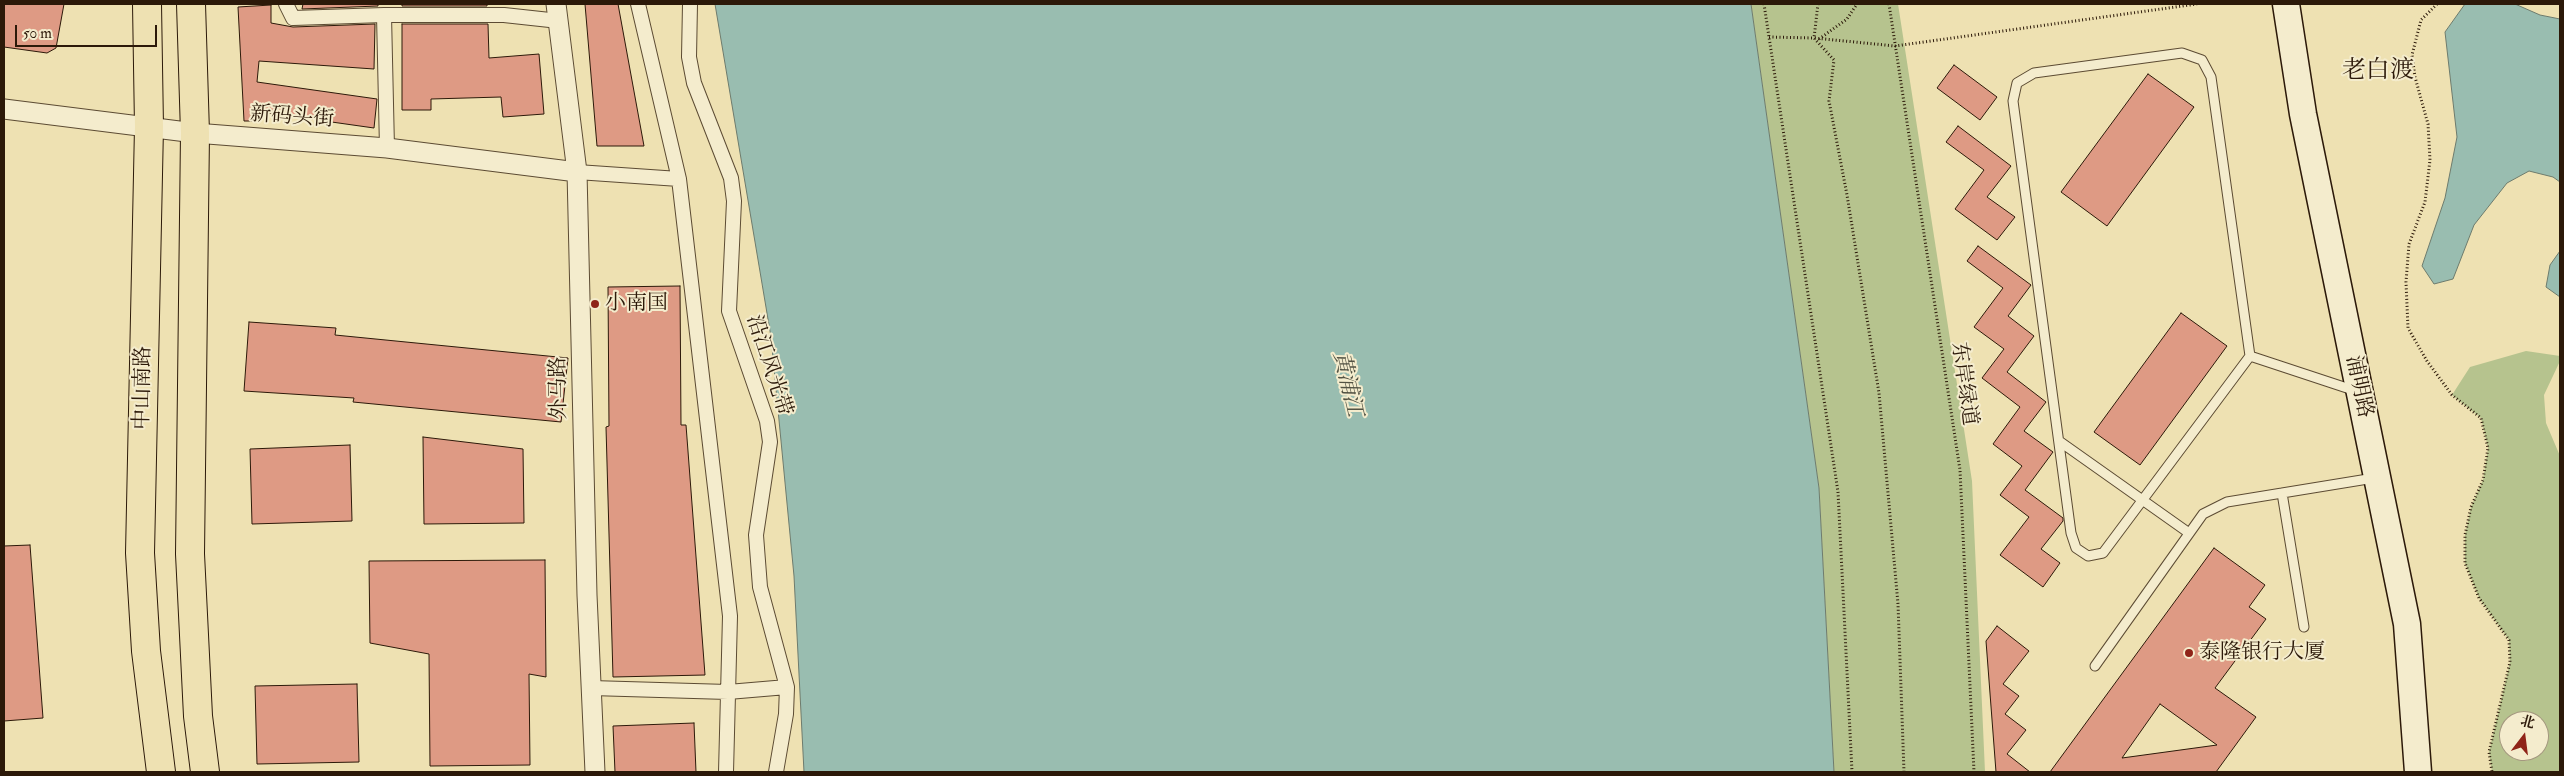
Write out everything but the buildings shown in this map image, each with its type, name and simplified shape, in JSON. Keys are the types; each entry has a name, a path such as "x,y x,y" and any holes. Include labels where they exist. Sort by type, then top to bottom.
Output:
{"main road":[{"name":"中山南路","path":"147,4 149,127 140,553 146,652 161,772"},
{"path":"191,4 195,133 190,554 198,716 206,772"},
{"name":"浦明路","path":"2286,4 2304,114 2407,624 2418,772"}],"street":[{"path":"286,4 293,18 384,15 504,15 558,12"},
{"path":"638,4 679,179 730,616 726,772"},
{"name":"沿江风光带","path":"690,4 689,57 694,83 732,186 734,201 729,311 767,421 770,442 756,535 760,587 787,687 786,714 776,772"},
{"name":"外马路","path":"558,12 576,172 595,772"},
{"path":"384,15 387,148"},
{"name":"新码头街","path":"4,109 195,133 387,148 576,172"},
{"path":"576,172 679,179"},
{"path":"591,688 728,692 787,687"}],"lane":[{"path":"2182,52 2202,60 2211,77 2250,356 2103,553 2088,556 2076,548 2071,533 2059,441 2013,101 2018,83 2034,72 2182,52"},
{"path":"2250,356 2359,392"},
{"path":"2059,441 2189,533"},
{"path":"2095,666 2203,514 2227,502 2376,477"},
{"path":"2282,493 2304,627"}],"path":[{"path":"1764,4 1838,492 1852,772"},
{"path":"1818,4 1814,38 1834,60 1829,100 1848,195 1879,393 1898,604 1904,772"},
{"path":"1819,39 1847,18 1856,4"},
{"name":"东岸绿道","path":"1889,4 1960,470 1974,772"},
{"path":"1769,37 1814,38 1895,46 2197,4"},
{"path":"2437,4 2421,20 2412,55 2415,77 2428,124 2430,160 2425,202 2409,244 2406,282 2408,328 2427,362 2452,395 2481,418 2488,448 2483,480 2471,507 2465,535 2465,563 2479,598 2510,640 2510,662 2489,752 2492,772"}],"green space":[{"path":"1751,4 1898,4 1972,481 1985,772 1834,772 1819,488"},
{"path":"2526,351 2560,356 2560,361 2544,395 2546,423 2560,456 2560,772 2492,772 2489,752 2510,662 2509,640 2479,598 2465,563 2465,535 2471,507 2483,480 2488,448 2481,418 2452,395 2470,367"}],"water":[{"name":"黄浦江","path":"715,4 1751,4 1819,488 1834,772 804,772 794,576 771,337"},
{"path":"2465,4 2515,4 2540,15 2560,19 2560,182 2553,177 2529,171 2507,183 2474,225 2453,279 2434,284 2422,266 2445,198 2457,137 2445,32"},
{"path":"2560,251 2560,297 2546,287 2550,265"}],"place":[{"name":"小南国","path":"595,304"},
{"name":"泰隆银行大厦","path":"2189,653"}],"district":[{"name":"老白渡","path":"2378,72"}]}
